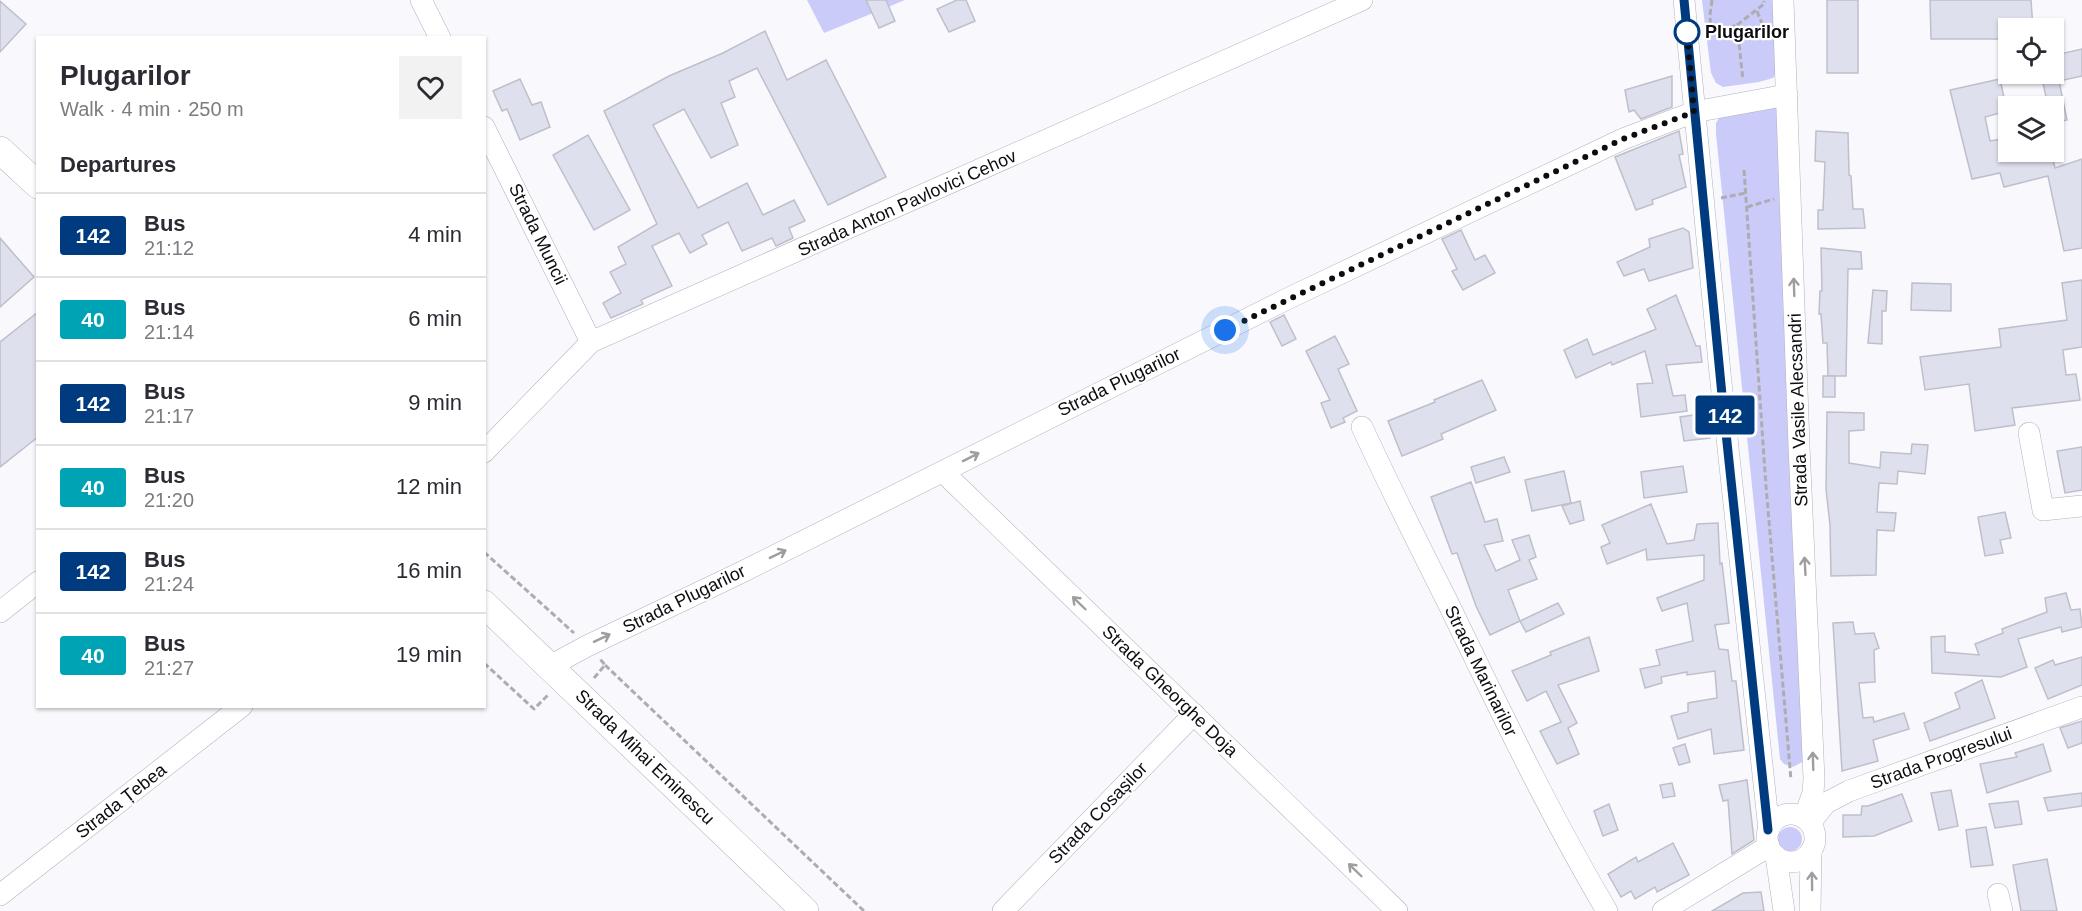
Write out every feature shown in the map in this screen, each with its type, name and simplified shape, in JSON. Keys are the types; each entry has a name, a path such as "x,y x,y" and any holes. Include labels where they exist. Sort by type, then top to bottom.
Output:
{"main road":[{"path":"0,150 36,183"},
{"name":"Strada Mihai Eminescu","path":"486,606 806,911"}],"street":[{"path":"422,0 439,36"},
{"name":"Strada Anton Pavlovici Cehov","path":"486,450 591,342 1362,0"},
{"path":"1684,0 1771,844 1784,911"},
{"name":"Strada Vasile Alecsandri","path":"1783,0 1814,779 1807,820"},
{"name":"Strada Plugarilor","path":"550,666 1318,284 1623,139 1694,112 1787,95"},
{"name":"Strada Muncii","path":"486,131 591,342"},
{"name":"Strada Marinarilor","path":"1362,427 1502,715 1607,911"},
{"path":"2030,433 2043,510 2082,506"},
{"name":"Strada Gheorghe Doja","path":"943,471 1397,911"},
{"path":"0,612 36,584"},
{"name":"Strada Progresului","path":"1807,820 1826,803 1849,791 2082,707"},
{"name":"Strada Țebea","path":"0,895 239,708"},
{"name":"Strada Cosașilor","path":"1003,911 1194,714"},
{"path":"1663,911 1771,844 1777,818 1784,815 1798,815 1807,820 1815,836 1811,851 1810,911"},
{"path":"1771,844 1783,860 1799,860 1811,851"}],"path":[{"path":"1712,0 1711,34 1737,25 1757,11 1764,4 1764,0"},
{"path":"1737,25 1743,80"},
{"path":"1744,170 1791,780"},
{"path":"1713,200 1746,193"},
{"path":"1747,207 1779,197"},
{"path":"486,554 576,634"},
{"path":"595,654 864,911"},
{"path":"486,665 534,710 549,694"},
{"path":"594,678 605,665"}],"shaded area":[{"path":"807,0 905,0 824,33"},
{"path":"1702,0 1778,0 1777,72 1773,78 1723,87 1716,83 1711,73"},
{"path":"1774,104 1779,109 1806,760 1793,767 1784,764 1780,759 1716,134 1716,123 1722,114"},
{"path":"1790,827 1799,830 1802,839 1799,848 1790,851 1781,848 1778,839 1781,830"}],"building":[{"path":"866,0 886,0 895,21 879,28"},
{"path":"957,0 966,0 975,21 949,32 937,9"},
{"path":"1827,0 1858,0 1858,73 1827,73"},
{"path":"1930,0 2031,0 2032,18 1998,18 1998,39 1931,39"},
{"path":"0,1 26,24 0,52"},
{"path":"765,31 787,80 826,60 886,177 828,205 757,68 729,81 735,97 721,103 738,145 711,158 684,109 653,125 698,208 747,183 763,215 794,200 805,221 789,228 793,238 776,246 772,238 742,251 728,222 702,235 707,244 690,253 679,233 652,246 672,286 641,300 643,304 611,318 603,303 621,293 610,272 626,264 618,247 657,224 604,111 669,76 723,53"},
{"path":"2082,49 2082,76 2064,80 2064,53"},
{"path":"1672,76 1672,107 1641,119 1634,110 1629,112 1625,90"},
{"path":"520,79 532,105 541,102 550,127 520,140 507,109 502,111 493,91"},
{"path":"1998,79 1998,84 2001,84 2004,96 1998,96 1998,113 1985,117 1990,141 1998,140 1998,162 2054,162 2055,168 2082,159 2082,248 2064,251 2048,176 2004,187 2000,173 1972,179 1950,90"},
{"path":"2043,84 2060,84 2062,96 2046,96"},
{"path":"2064,105 2067,120 2064,121"},
{"path":"1679,131 1683,154 1679,155 1686,187 1652,200 1653,204 1636,210 1615,157"},
{"path":"1816,131 1848,133 1853,209 1863,209 1865,228 1818,229 1818,210 1823,210 1825,162 1815,161"},
{"path":"588,135 630,210 594,230 553,155"},
{"path":"1683,228 1689,232 1693,268 1649,281 1644,269 1624,276 1617,262 1650,247 1649,239"},
{"path":"1461,230 1475,260 1485,255 1495,273 1463,290 1452,271 1457,269 1442,239"},
{"path":"0,238 34,277 0,307"},
{"path":"1821,248 1861,252 1862,269 1848,269 1846,376 1828,376 1827,343 1823,343 1821,314 1819,314 1820,291 1822,291"},
{"path":"2082,280 2082,347 2063,350 2066,375 2076,374 2080,400 2012,408 2015,425 1975,431 1969,384 1925,390 1920,357 2001,347 1999,329 2067,320 2062,283"},
{"path":"1912,283 1951,284 1951,311 1911,310"},
{"path":"1873,290 1887,291 1886,311 1882,311 1882,344 1868,343"},
{"path":"1676,295 1696,346 1700,346 1702,362 1666,365 1673,396 1685,395 1687,411 1641,417 1637,384 1653,383 1645,351 1612,365 1611,362 1576,378 1564,350 1587,339 1593,355 1656,329 1647,309"},
{"path":"36,314 36,439 0,467 0,342"},
{"path":"1284,315 1296,339 1282,346 1270,322"},
{"path":"1335,336 1349,364 1338,369 1357,411 1343,418 1345,422 1331,428 1321,403 1330,400 1306,351"},
{"path":"1823,376 1835,376 1835,397 1823,397"},
{"path":"1482,380 1496,410 1441,434 1443,439 1402,456 1388,421"},
{"path":"1827,412 1864,413 1864,430 1849,431 1849,463 1880,468 1881,452 1911,454 1912,444 1928,445 1925,474 1898,471 1897,484 1879,483 1877,512 1896,513 1894,531 1877,530 1876,575 1831,576 1830,525 1826,489"},
{"path":"1707,413 1710,438 1684,441 1680,417"},
{"path":"2082,447 2082,490 2065,493 2057,451"},
{"path":"1504,457 1510,472 1476,483 1471,467"},
{"path":"1683,466 1687,492 1644,498 1641,472"},
{"path":"1564,471 1571,503 1532,511 1525,480"},
{"path":"1471,482 1485,522 1497,519 1503,541 1484,545 1496,571 1520,560 1512,540 1529,535 1536,557 1529,560 1537,579 1508,590 1520,621 1490,635 1476,606 1457,553 1452,554 1431,497"},
{"path":"1580,501 1584,520 1570,524 1562,506"},
{"path":"1651,504 1667,544 1694,540 1697,524 1718,523 1720,564 1722,563 1729,623 1715,625 1719,649 1728,650 1732,681 1736,681 1744,750 1714,754 1711,729 1678,739 1671,716 1688,712 1688,703 1717,698 1715,671 1687,675 1687,672 1661,677 1662,683 1645,688 1640,669 1660,665 1656,650 1693,641 1687,603 1662,611 1657,598 1704,580 1704,555 1647,560 1646,549 1607,564 1601,547 1610,543 1602,525"},
{"path":"2005,512 2011,538 2000,540 2003,553 1985,556 1978,517"},
{"path":"2066,593 2071,610 2080,609 2082,627 2062,632 2061,627 2018,639 2027,667 2001,677 1932,673 1931,637 1945,636 1945,652 1979,655 1975,644 2003,633 2002,629 2047,612 2045,598"},
{"path":"1558,603 1564,614 1526,632 1520,621"},
{"path":"1853,622 1855,634 1874,633 1879,648 1874,650 1875,682 1859,683 1863,718 1873,717 1874,722 1904,713 1909,729 1873,740 1878,761 1842,771 1833,623"},
{"path":"1589,637 1599,671 1558,685 1577,723 1568,728 1579,754 1557,764 1540,731 1561,722 1546,691 1527,701 1512,671 1551,655 1550,652"},
{"path":"2082,657 2082,685 2048,699 2035,668 2053,660 2055,665"},
{"path":"1982,680 1995,718 1930,741 1924,723 1960,708 1955,693"},
{"path":"2082,721 2082,743 2068,748 2060,728"},
{"path":"1685,744 1690,762 1679,765 1673,748"},
{"path":"2043,744 2051,771 1987,793 1980,764 2017,757 2015,753"},
{"path":"1747,780 1754,840 1732,854 1728,800 1723,801 1719,785"},
{"path":"1672,783 1675,796 1663,798 1660,785"},
{"path":"1951,790 1958,826 1939,830 1931,793"},
{"path":"2082,793 2082,806 2048,811 2044,798"},
{"path":"1902,794 1912,821 1874,836 1843,837 1843,815 1861,815 1862,806"},
{"path":"2018,801 2022,824 1995,828 1989,804"},
{"path":"1609,804 1618,830 1603,836 1594,811"},
{"path":"1986,827 1993,865 1971,867 1966,830"},
{"path":"1673,843 1689,875 1657,892 1655,887 1635,899 1631,891 1621,897 1608,874 1636,857 1638,862"},
{"path":"2047,859 2057,911 2021,911 2013,865"},
{"path":"1761,892 1764,911 1712,911 1743,893"}],"bus line":[{"name":"142","path":"1684,0 1722,395 1768,830"}],"place":[{"name":"Plugarilor","path":"1687,32"}],"route":[{"path":"1225,330 1623,139 1694,112 1687,32"}]}
